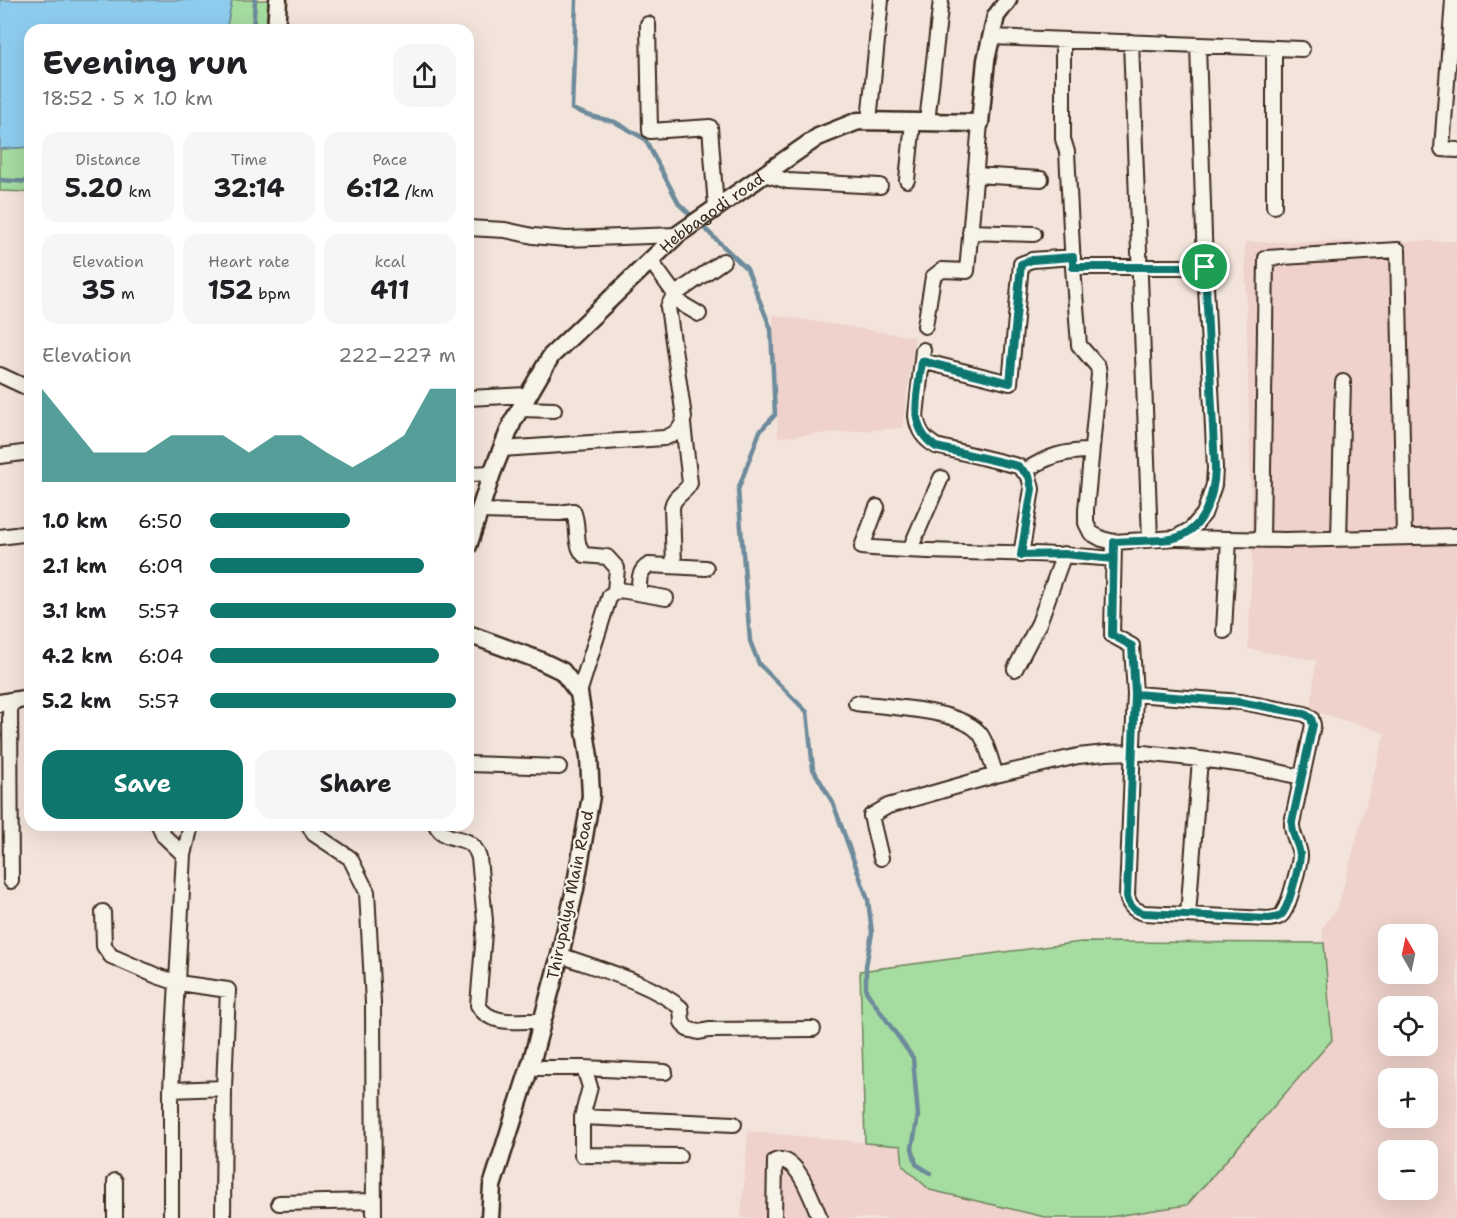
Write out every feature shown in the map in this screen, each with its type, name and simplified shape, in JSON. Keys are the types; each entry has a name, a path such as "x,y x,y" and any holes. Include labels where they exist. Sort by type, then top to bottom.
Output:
{"street":[{"path":"276,24 278,0"},
{"path":"869,121 881,0"},
{"path":"907,180 920,122 941,0"},
{"path":"925,326 933,277 942,270 967,271 986,60 996,16 1008,0"},
{"path":"1453,0 1454,31 1442,149 1457,150"},
{"path":"648,24 650,131 710,127 703,217"},
{"path":"992,37 1302,49"},
{"path":"1063,40 1063,139 1067,152 1079,345 1098,367 1099,375 1086,510 1086,523 1091,533 1114,542 1174,538 1262,540 1457,536"},
{"path":"1131,42 1150,539"},
{"path":"1174,538 1184,534 1198,522 1209,502 1214,485 1215,468 1205,267 1198,45"},
{"path":"1274,48 1274,206"},
{"name":"Hebbagodi road","path":"474,528 492,473 513,421 551,356 677,235 818,137 858,121 980,123"},
{"path":"764,174 788,182 880,186"},
{"path":"975,175 1041,179"},
{"path":"474,228 505,230 533,236 566,239 677,235"},
{"path":"970,232 1034,234"},
{"path":"1262,540 1266,258 1398,250 1404,537"},
{"path":"650,260 674,295 699,314"},
{"path":"1021,555 1032,489 1029,476 1018,466 936,447 926,441 917,426 916,416 923,355 1010,383 1021,264 1032,260 1139,267 1205,267"},
{"path":"674,566 672,507 675,499 690,483 684,417 668,308 674,295 723,261"},
{"path":"0,375 24,386"},
{"path":"1339,539 1343,382"},
{"path":"474,398 524,402 554,410"},
{"path":"502,449 664,438 679,431 683,424"},
{"path":"1025,471 1038,462 1059,453 1092,451"},
{"path":"0,456 24,453"},
{"path":"474,474 492,473"},
{"path":"910,549 941,478"},
{"path":"877,507 862,547 1021,555 1064,554 1113,559"},
{"path":"480,511 559,513 573,510 577,519 580,551 584,555 607,557 617,568 615,591 608,600 579,693"},
{"path":"0,537 24,534"},
{"path":"1224,630 1229,539"},
{"path":"1114,542 1112,635 1132,646 1135,694 1127,896 1129,904 1132,908 1144,913 1278,918 1284,912 1300,859 1291,827 1313,725 1311,718 1305,714 1240,702 1135,694"},
{"path":"1015,669 1039,623 1064,554"},
{"path":"639,593 640,575 646,567 655,564 706,568"},
{"path":"615,591 666,597"},
{"path":"474,636 562,671 579,693"},
{"name":"Thirupalya Main Road","path":"490,1218 492,1186 529,1068 560,955 575,890 591,796 589,757 579,693"},
{"path":"10,881 5,701 24,699"},
{"path":"856,703 942,715 958,718 970,724 981,736 996,775"},
{"path":"881,858 871,816 888,806 996,775 1078,756 1134,752 1252,766 1301,777"},
{"path":"1188,915 1200,759"},
{"path":"474,764 559,767"},
{"path":"162,831 184,855"},
{"path":"171,1218 171,1089 184,855 190,831"},
{"path":"312,831 350,858 367,892 373,1003 374,1218"},
{"path":"440,831 447,836 464,839 471,843 477,850 479,858 485,926 478,1005 482,1012 495,1020 541,1021"},
{"path":"103,912 104,946 111,956 178,983 228,990 224,1088 224,1218"},
{"path":"560,955 634,982 670,999 681,1008 682,1022 687,1029 699,1032 813,1029"},
{"path":"529,1068 665,1072"},
{"path":"584,1068 590,1087 582,1117 582,1155 679,1156"},
{"path":"171,1089 224,1088"},
{"path":"582,1117 734,1124"},
{"path":"774,1218 775,1161 780,1159 796,1167 820,1218"},
{"path":"115,1181 115,1218"},
{"path":"279,1203 373,1201"}],"shaded area":[{"path":"1457,241 1457,1218 1103,1218 1187,1205 1332,1040 1322,928 1338,907 1385,733 1311,710 1316,660 1248,649 1252,561 1245,242"},
{"path":"773,315 915,337 902,428 778,437"},
{"path":"748,1131 901,1146 930,1190 1049,1218 741,1218"}],"green space":[{"path":"232,0 268,0 266,24 227,24"},
{"path":"24,147 24,192 0,191 0,149"},
{"path":"1081,942 1324,943 1332,1040 1187,1205 1103,1218 1049,1218 930,1190 903,1166 901,1146 865,1143 860,971"}],"water":[{"path":"0,0 232,0 227,24 24,24 24,147 0,149"}],"waterway":[{"path":"253,24 255,0"},
{"path":"576,0 572,109 615,122 645,139 679,204 747,269 771,329 775,415 760,431 738,490 750,641 759,664 807,712 813,769 833,803 868,900 872,933 866,966 866,991 913,1058 918,1116 912,1148 916,1164 930,1173"},
{"path":"0,180 24,182"}],"route":[{"path":"1205,267 1073,267 1073,257 1032,260 1021,264 1010,383 922,361 917,426 926,441 936,447 1018,466 1025,471 1032,483 1032,489 1021,555 1064,554 1113,559 1112,635 1132,646 1135,694 1127,896 1129,904 1138,912 1144,913 1278,918 1284,912 1300,859 1291,827 1313,725 1311,718 1305,714 1240,702 1135,694 1132,646 1112,635 1114,542 1174,538 1184,534 1204,514 1214,485 1205,267"}]}
